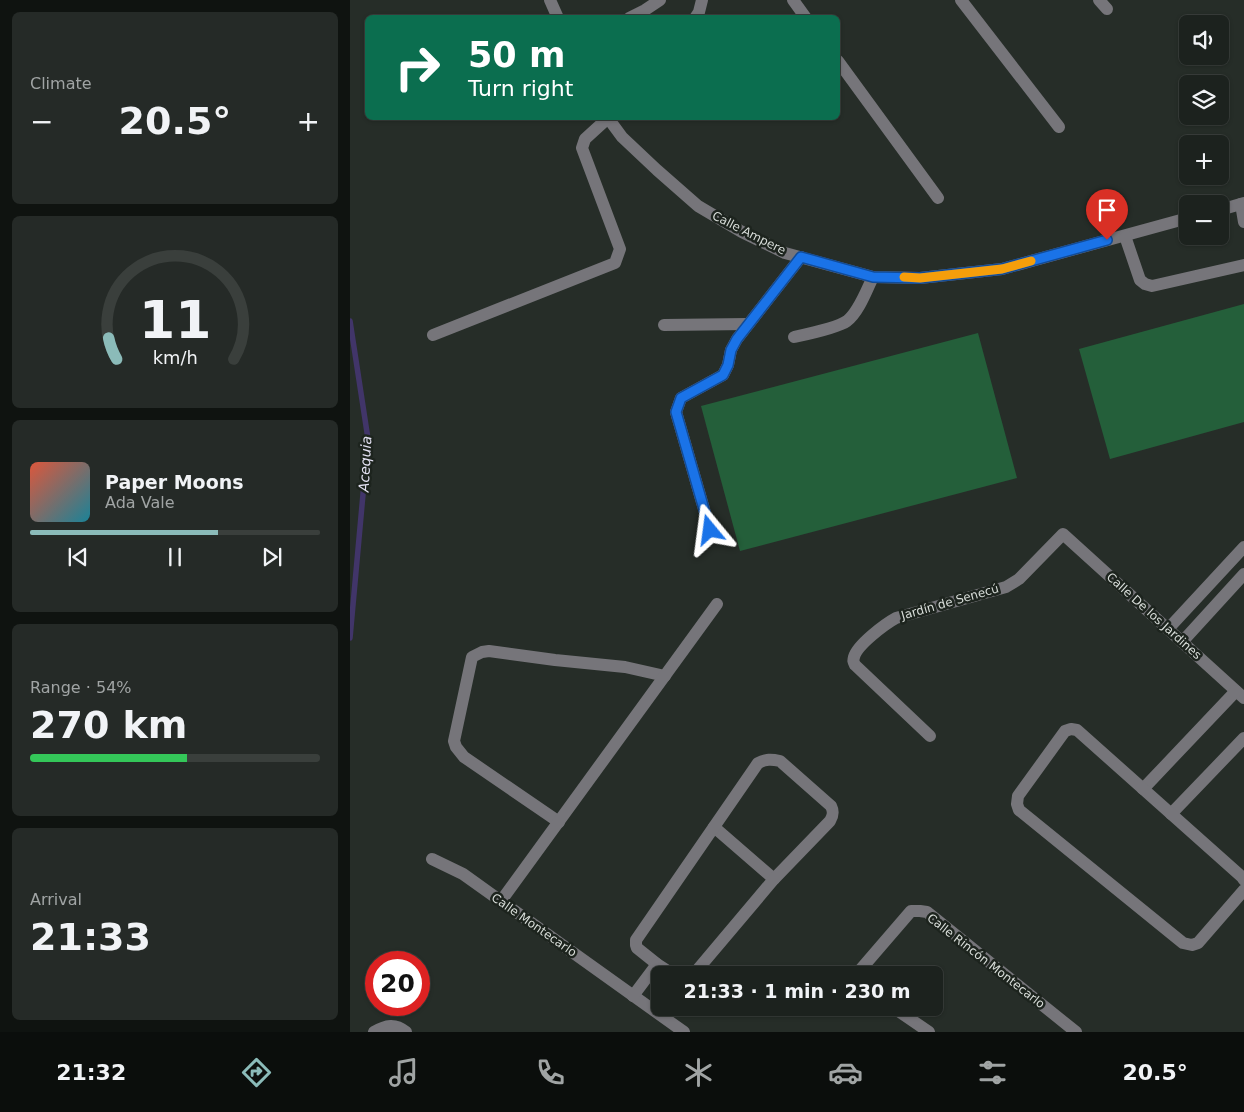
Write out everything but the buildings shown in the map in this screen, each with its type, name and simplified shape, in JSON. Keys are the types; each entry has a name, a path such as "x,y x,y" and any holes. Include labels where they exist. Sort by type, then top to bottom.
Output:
{"street":[{"path":"550,0 557,15"},
{"path":"635,15 660,0"},
{"path":"697,15 702,0"},
{"path":"793,0 804,15"},
{"path":"961,0 1059,127"},
{"path":"840,63 938,198"},
{"path":"433,335 615,263 620,249 582,148 585,139 606,120"},
{"name":"Calle Ampere","path":"609,120 622,137 698,206 742,232 785,253 873,277 920,278 1002,269 1179,221"},
{"path":"1229,208 1242,204 1244,222"},
{"path":"1125,236 1140,280 1152,286 1244,265"},
{"path":"710,530 676,412 681,398 723,375 728,365 731,350 737,339 801,257"},
{"path":"794,337 839,325 847,321 857,310 873,277"},
{"path":"664,325 748,324"},
{"name":"Calle De los Jardines","path":"1063,534 1240,695"},
{"name":"Jardín de Senecú","path":"930,736 855,665 853,660 856,653 874,633 886,623 896,618 1006,587 1019,579 1063,534"},
{"path":"1168,629 1244,547"},
{"path":"1182,642 1244,574"},
{"path":"501,901 717,604"},
{"path":"559,822 464,757 456,747 454,742 472,657 488,651 625,667 665,676"},
{"path":"1143,789 1240,695"},
{"path":"1244,880 1076,730 1066,730 1018,796 1017,804 1019,810 1183,943 1198,944 1244,890"},
{"path":"1171,814 1244,738"},
{"path":"660,966 637,948 636,940 758,763 770,759 780,760 831,806 833,816 774,879 701,966"},
{"path":"714,827 774,879"},
{"name":"Calle Montecarlo","path":"432,859 463,874 684,1032"},
{"name":"Calle Rincón Montecarlo","path":"864,966 911,911 927,912 1076,1032"},
{"path":"633,996 657,964"},
{"path":"905,1016 928,1032"},
{"path":"374,1032 389,1026 403,1029"}],"waterway":[{"name":"Acequia","path":"350,321 368,439 350,638"}],"slow traffic":[{"path":"904,277 920,278 1002,269 1031,261"}],"route":[{"path":"710,530 676,412 677,407 681,398 723,375 728,365 731,350 737,339 801,257 873,277 920,278 1002,269 1107,240"}]}
